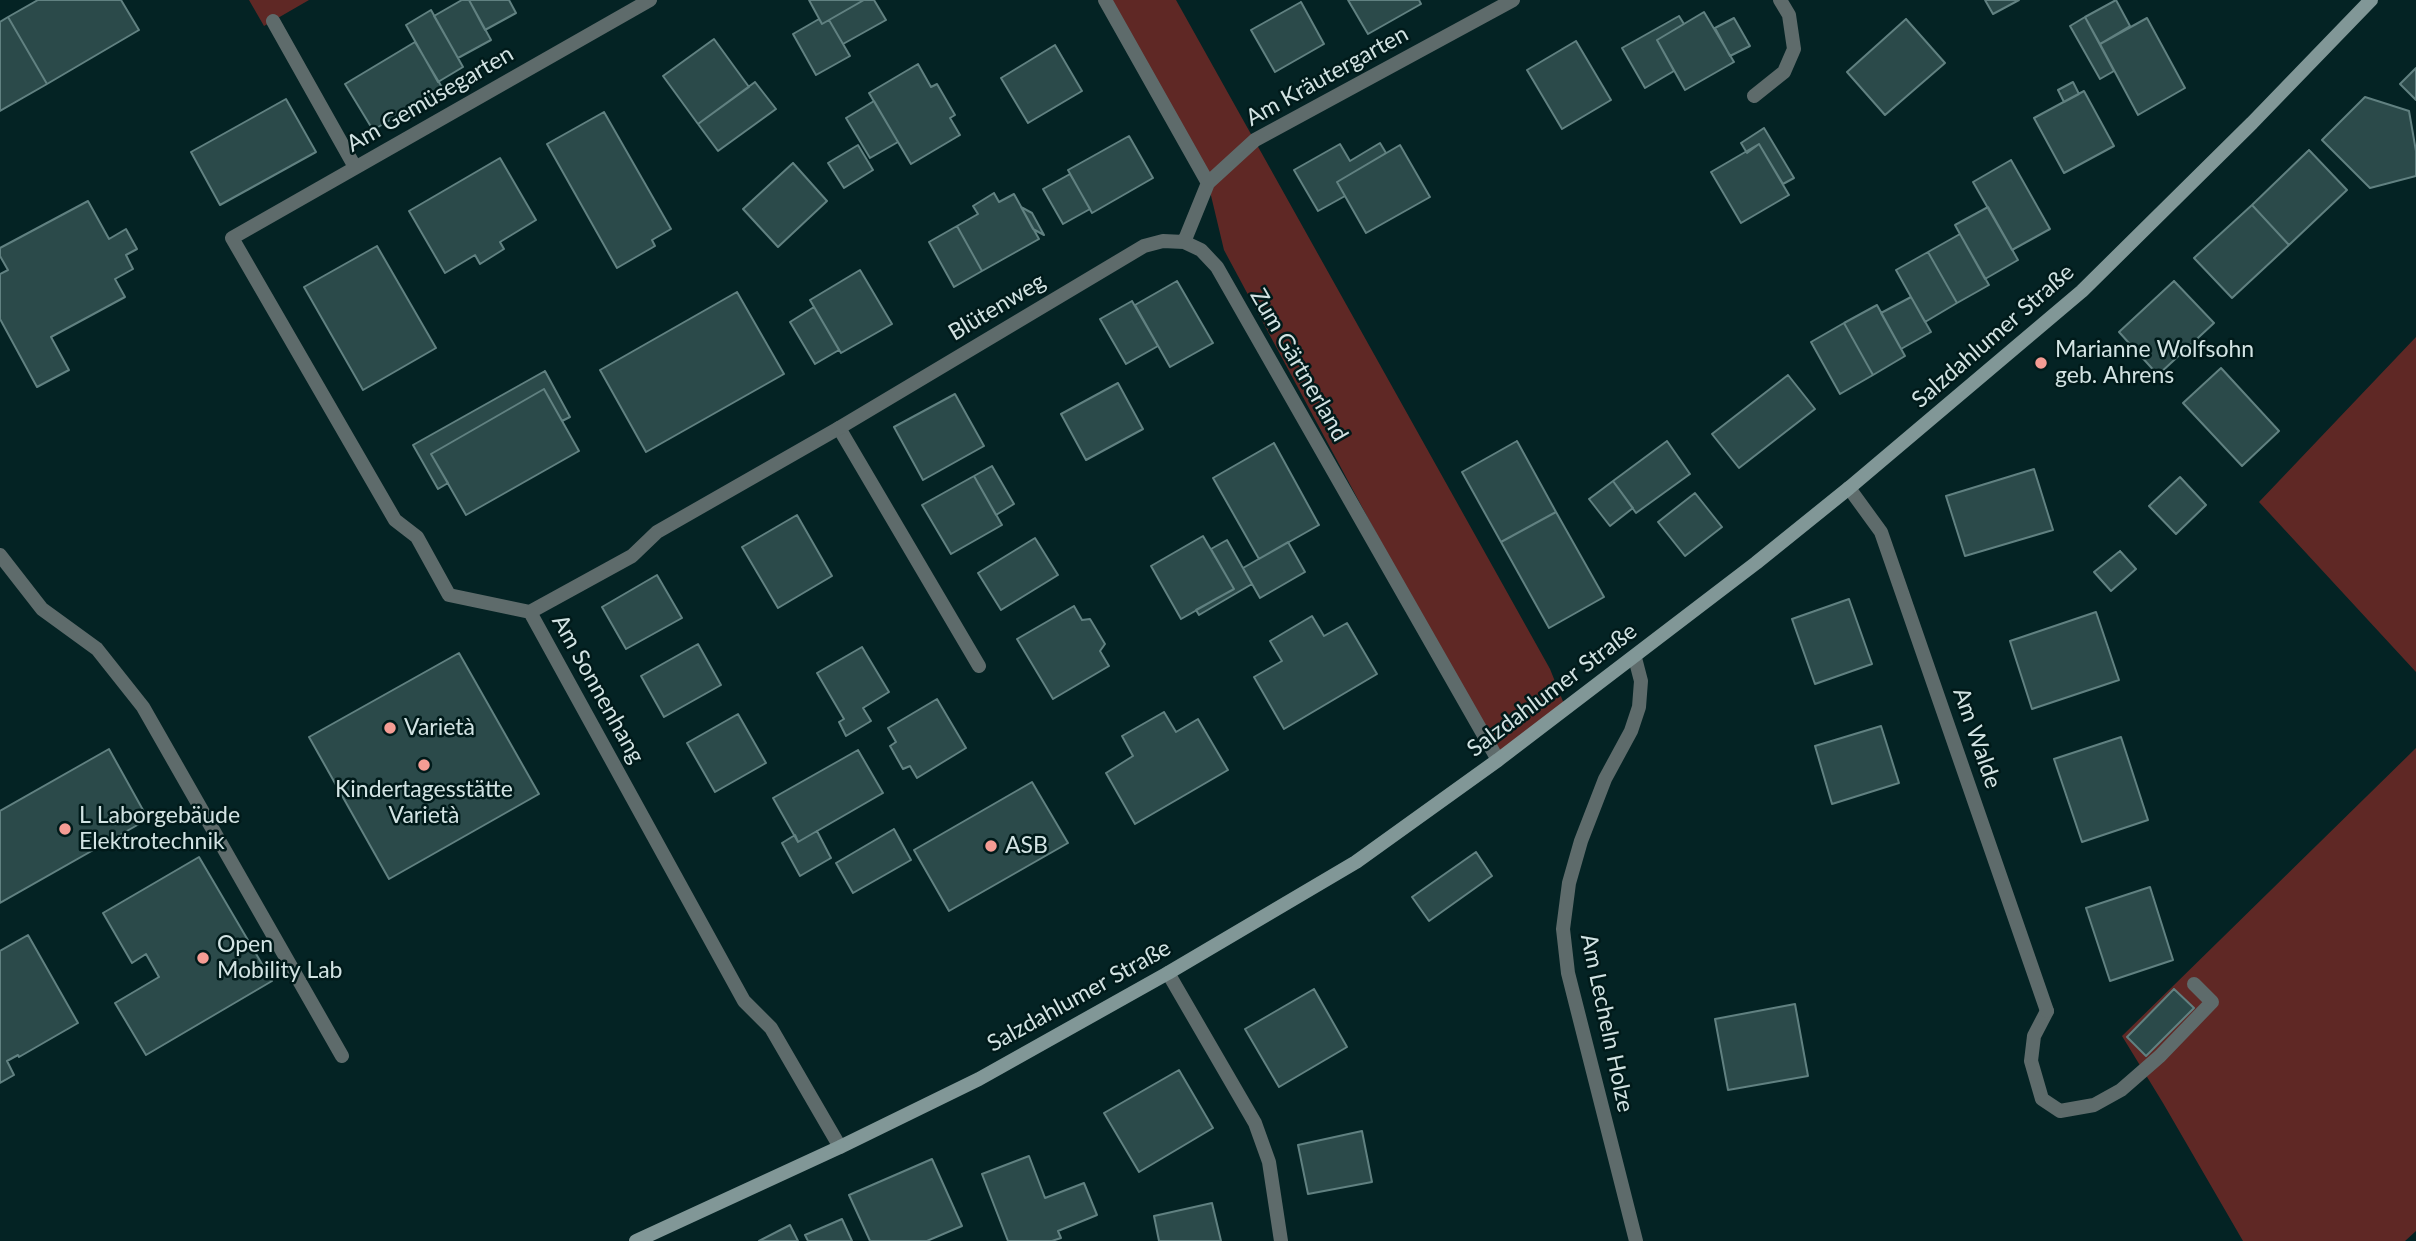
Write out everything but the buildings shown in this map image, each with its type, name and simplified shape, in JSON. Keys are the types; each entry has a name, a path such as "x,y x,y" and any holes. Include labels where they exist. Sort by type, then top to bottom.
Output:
{"main road":[{"name":"Salzdahlumer Straße","path":"636,1241 840,1147 979,1079 1168,973 1356,862 1635,658 1849,488 2082,291 2252,123 2371,0"}],"street":[{"name":"Am Gemüsegarten","path":"232,238 650,0"},
{"path":"1105,0 1208,183 1184,242"},
{"name":"Am Kräutergarten","path":"1208,183 1255,140 1513,0"},
{"path":"1754,96 1784,72 1794,49 1789,15 1780,0"},
{"path":"273,21 355,167"},
{"name":"Am Sonnenhang","path":"232,238 395,520 417,537 449,595 530,612 744,1001 771,1028 840,1147"},
{"name":"Blütenweg","path":"530,612 632,556 657,532 839,428 1144,246 1184,242"},
{"name":"Zum Gärtnerland","path":"1184,242 1201,250 1217,267 1498,760"},
{"path":"839,428 979,666"},
{"name":"Am Walde","path":"1849,488 1881,532 2048,1011 2035,1036 2031,1061 2042,1099 2060,1111 2094,1105 2121,1090 2160,1056 2212,1002 2194,984"},
{"path":"0,555 42,609 97,649 143,707 342,1056"},
{"name":"Am Lecheln Holze","path":"1635,658 1641,681 1639,707 1631,731 1605,779 1581,841 1569,883 1563,929 1568,973 1636,1241"},
{"path":"1168,973 1255,1122 1269,1162 1281,1241"}],"shaded area":[{"path":"249,0 309,0 264,26"},
{"path":"1104,0 1176,0 1550,669 1566,709 1498,760 1224,250 1208,183"},
{"path":"2416,337 2416,672 2259,502"},
{"path":"2416,748 2416,1231 2405,1241 2243,1241 2122,1036"}],"place":[{"name":"Marianne Wolfsohn geb. Ahrens","path":"2041,363"},
{"name":"Varietà","path":"390,728"},
{"name":"Kindertagesstätte Varietà","path":"424,765"},
{"name":"L Laborgebäude Elektrotechnik","path":"65,829"},
{"name":"ASB","path":"991,846"},
{"name":"Open Mobility Lab","path":"203,958"}]}
